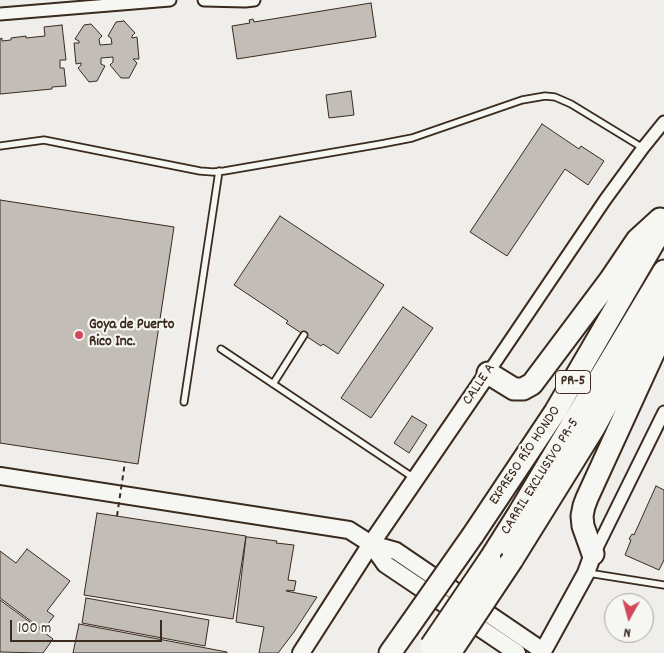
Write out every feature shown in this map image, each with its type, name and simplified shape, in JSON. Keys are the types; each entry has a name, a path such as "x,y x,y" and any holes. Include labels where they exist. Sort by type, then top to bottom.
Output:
{"highway":[{"path":"488,373 514,389 523,389 532,384 610,280 637,240 664,215"},
{"name":"EXPRESO RÍO HONDO","path":"390,653 473,535 555,412 664,225"},
{"name":"CARRIL EXCLUSIVO PR-5","path":"436,651 664,271"},
{"name":"PR-5","path":"436,651 512,560 594,428 664,300"},
{"path":"590,564 582,526 582,516 587,498 664,330"}],"street":[{"path":"0,14 170,0"},
{"path":"204,0 254,0"},
{"name":"CALLE A","path":"301,653 371,544 605,200 642,148 664,122"},
{"path":"0,476 348,530 371,544 396,551 544,652 590,564 664,412"},
{"path":"371,544 385,564 517,653"}],"lane":[{"path":"0,146 44,140 200,171 219,171 412,138 522,100 545,96 555,97 571,104 642,148"},
{"path":"184,402 219,171"},
{"path":"273,384 304,335"},
{"path":"221,349 415,479"},
{"path":"590,564 664,585"}],"path":[{"path":"117,516 125,462"}],"building":[{"path":"371,3 376,37 237,59 232,26 250,23 249,20 253,19 254,22"},
{"path":"124,21 135,33 132,38 137,37 139,59 133,59 137,63 129,78 121,78 110,65 113,62 113,57 101,58 101,64 105,66 97,81 89,82 78,68 81,63 76,64 74,43 79,43 79,41 75,39 84,25 91,24 102,36 99,39 100,45 112,44 111,38 108,36 116,22"},
{"path":"62,25 66,60 60,60 60,68 64,68 66,86 0,94 0,39 2,38 2,41 26,36 26,38 45,36 44,27"},
{"path":"351,91 354,115 329,118 326,95"},
{"path":"542,124 579,149 581,146 604,161 588,185 565,169 507,256 470,232"},
{"name":"Goya de Puerto Rico Inc.","path":"0,200 174,227 138,464 0,443"},
{"path":"280,216 384,285 338,354 323,344 321,346 286,323 288,321 234,285"},
{"path":"403,307 433,328 371,418 341,398"},
{"path":"412,416 427,425 409,453 394,443"},
{"path":"656,486 664,490 664,560 659,570 625,555 631,540 629,539 632,534 634,535"},
{"path":"97,513 246,536 233,619 84,595"},
{"path":"246,537 294,545 288,580 296,581 294,591 286,591 317,597 278,653 259,653 264,627 236,622"},
{"path":"27,549 70,581 47,611 54,616 43,630 0,598 0,551 16,563"},
{"path":"86,598 209,620 205,646 82,623"},
{"path":"0,600 53,639 43,653 0,652"},
{"path":"79,624 227,652 227,653 73,653"}],"place":[{"name":"Goya de Puerto Rico Inc.","path":"79,335"}]}
